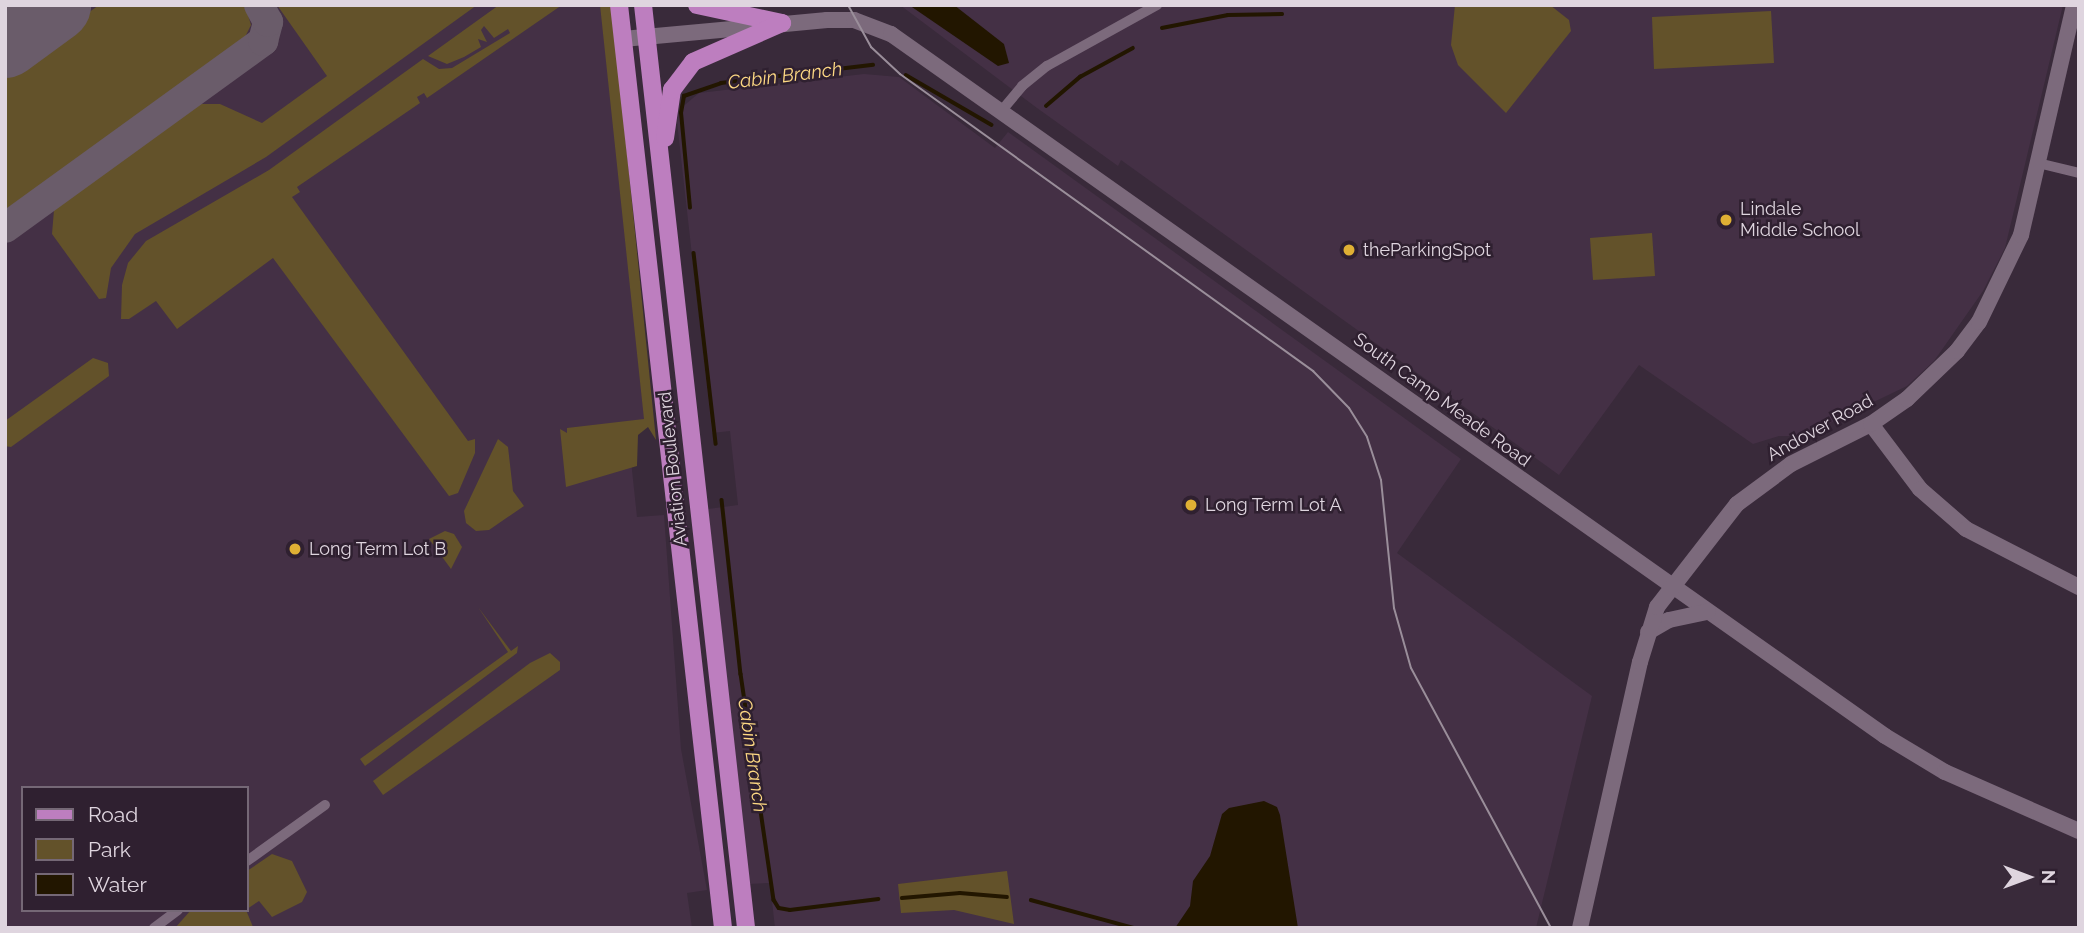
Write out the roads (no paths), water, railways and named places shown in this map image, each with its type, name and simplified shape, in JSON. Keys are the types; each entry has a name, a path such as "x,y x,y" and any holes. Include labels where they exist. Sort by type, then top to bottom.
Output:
{"main road":[{"name":"Aviation Boulevard","path":"619,5 723,928"},
{"name":"Aviation Boulevard","path":"643,5 746,928"},
{"path":"697,5 782,23"},
{"name":"Andover Road","path":"1580,928 1648,632 1670,586 1713,530 1765,481 1871,424 1927,382 1979,322 2010,264 2038,163 2074,5"},
{"name":"South Camp Meade Road","path":"623,39 782,23 847,20 873,26 923,52 1670,586 1945,772 2079,831"},
{"path":"664,204 667,106 681,76 706,52 782,23"},
{"path":"1871,424 1920,489 1966,529 2079,587"},
{"path":"1648,632 1669,620 1708,612"}],"street":[{"path":"1003,109 1047,66 1157,5"},
{"path":"2038,163 2079,173"},
{"path":"248,860 325,804"},
{"path":"154,928 175,912"}],"water":[{"path":"909,5 954,5 1004,44 1009,63 998,66"},
{"path":"1264,801 1277,807 1280,815 1298,928 1175,928 1190,906 1193,881 1210,856 1222,814 1229,808"}],"waterway":[{"name":"Cabin Branch","path":"1162,28 1228,15 1282,14"},
{"name":"Cabin Branch","path":"1046,106 1080,77 1133,48"},
{"name":"Cabin Branch","path":"690,208 681,113 684,96 721,83 873,65"},
{"name":"Cabin Branch","path":"906,75 992,125"},
{"name":"Cabin Branch","path":"694,253 716,444"},
{"name":"Cabin Branch","path":"722,500 741,674 774,900 779,908 790,910 878,899"},
{"name":"Cabin Branch","path":"902,898 960,893 1007,897"},
{"name":"Cabin Branch","path":"1031,900 1134,928"}],"tram line":[{"path":"848,5 871,47 900,74 1313,371 1349,408 1367,437 1381,480 1394,608 1411,668 1551,928"}],"place":[{"name":"Lindale Middle School","path":"1726,220"},
{"name":"theParkingSpot","path":"1349,250"},
{"name":"Long Term Lot A","path":"1191,505"},
{"name":"Long Term Lot B","path":"295,549"}]}
